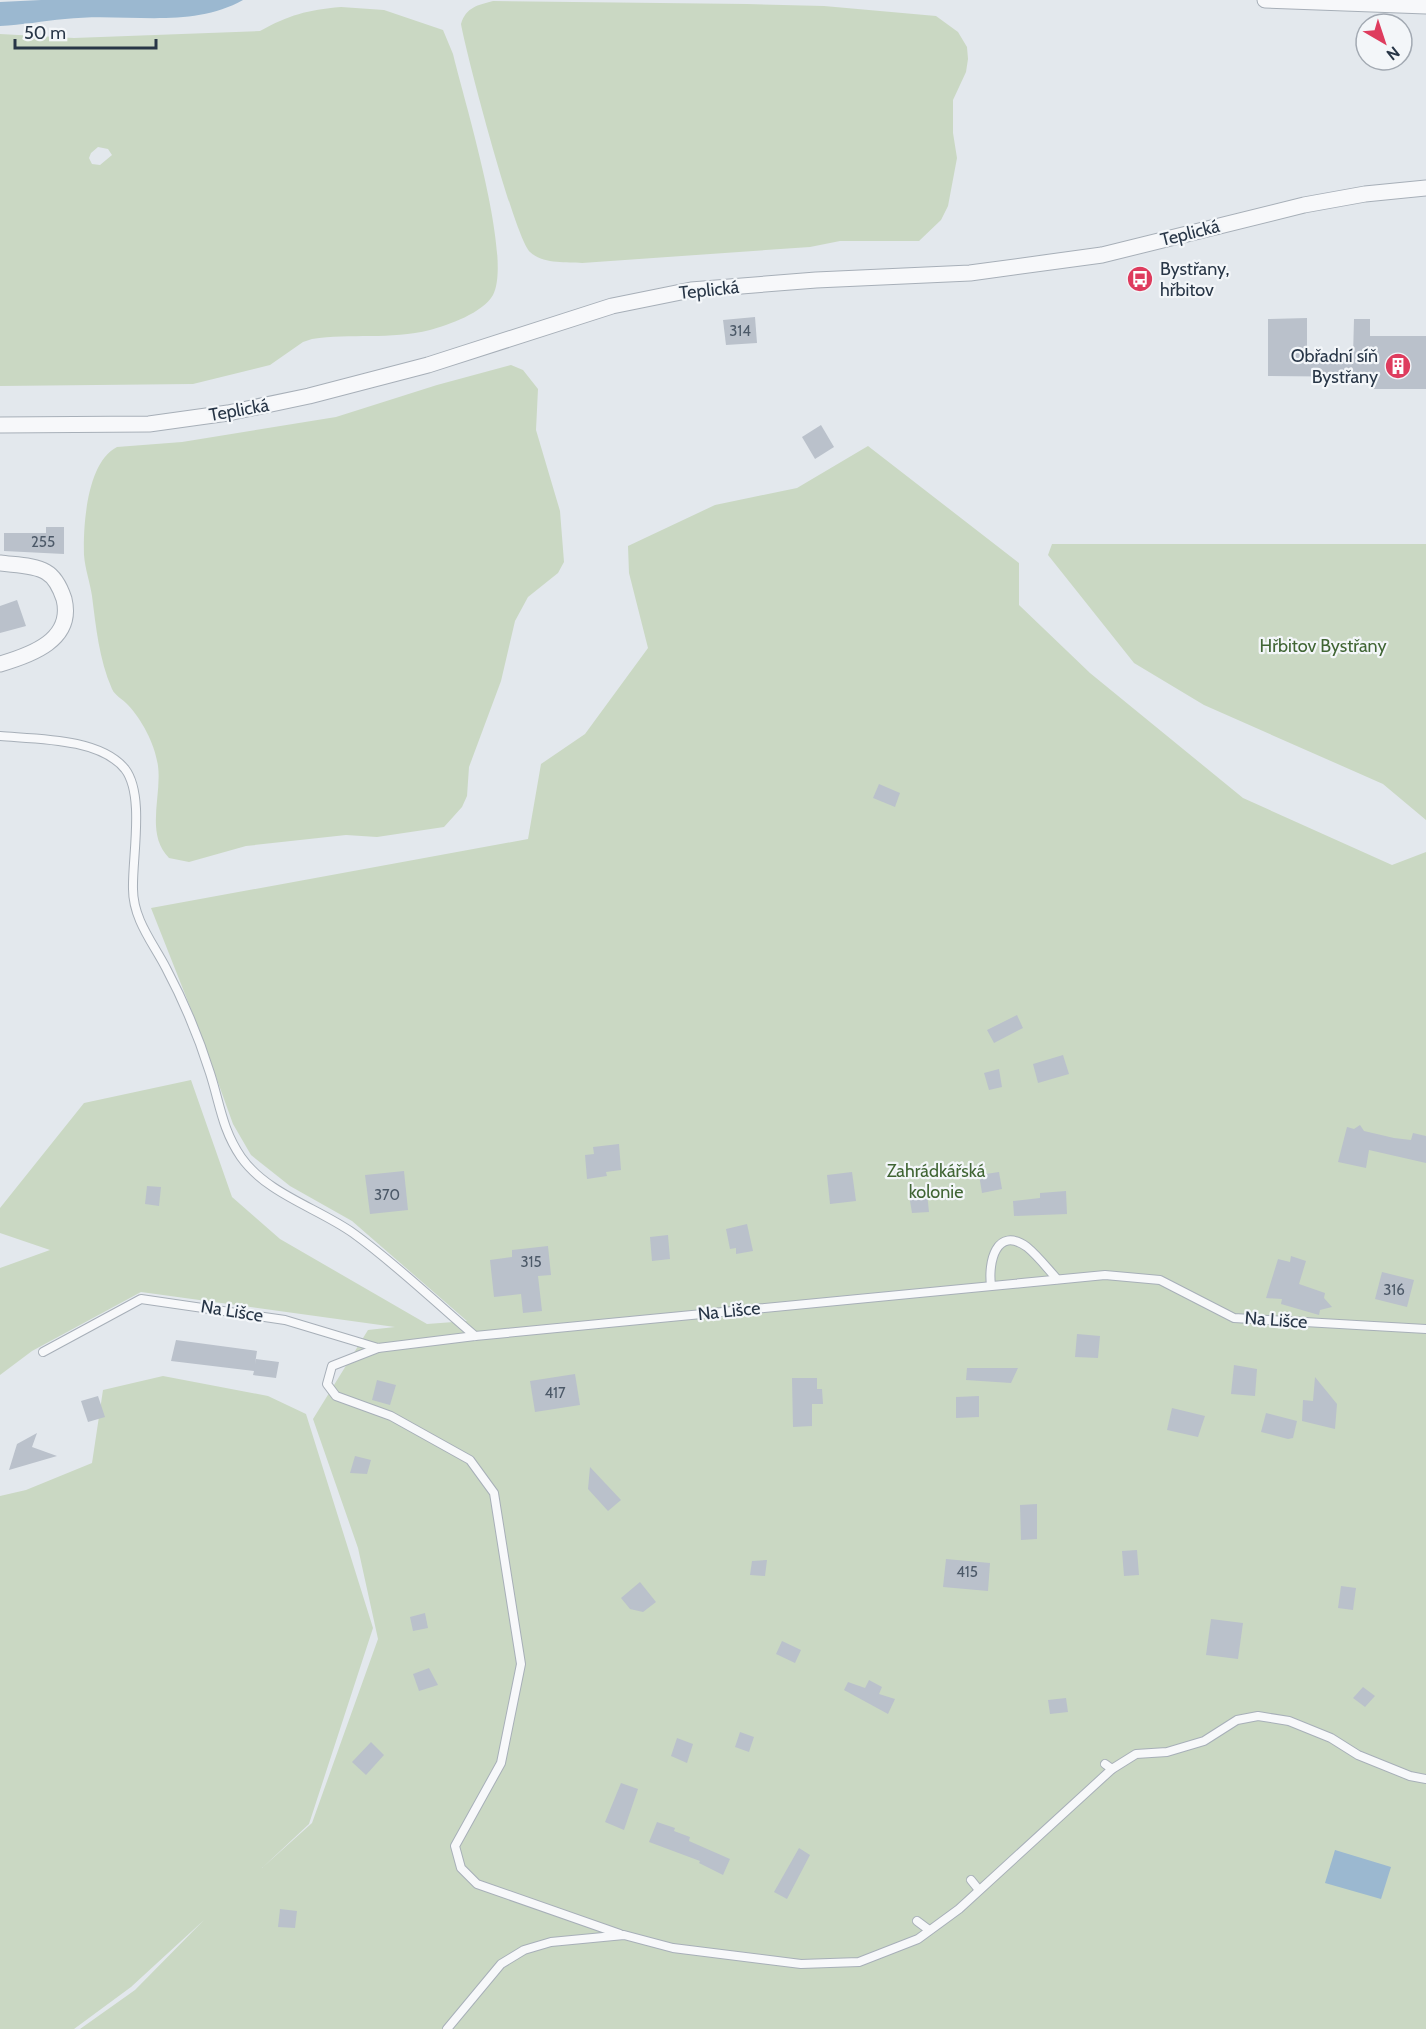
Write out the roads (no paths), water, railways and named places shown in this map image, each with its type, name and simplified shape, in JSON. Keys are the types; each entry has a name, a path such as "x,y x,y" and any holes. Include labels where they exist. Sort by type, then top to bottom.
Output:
{"street":[{"path":"1265,0 1426,6"},
{"name":"Teplická","path":"0,425 149,424 228,413 309,396 428,365 612,306 691,290 816,280 970,273 1091,256 1304,205 1365,194 1426,188"},
{"path":"0,563 46,572 61,588 66,608 63,625 54,639 34,654 0,664"}],"lane":[{"path":"0,736 76,744 100,752 124,768 133,782 137,846 133,890 137,914 181,1002 210,1072 225,1130 243,1159 266,1181 353,1233 475,1336"},
{"path":"991,1285 990,1260 995,1249 1004,1243 1013,1241 1026,1247 1056,1279"},
{"name":"Na Lišce","path":"43,1352 141,1299 285,1320 378,1348 475,1336 1105,1275 1160,1281 1234,1318 1426,1329"},
{"path":"378,1348 332,1366 327,1384 336,1396 391,1416 470,1460 494,1493 521,1664 501,1763 456,1846 462,1868 477,1884 624,1935 673,1948 801,1964 859,1962 918,1939 979,1890 1112,1769 1136,1754 1167,1752 1204,1741 1237,1720 1258,1716 1289,1721 1331,1738 1358,1755 1426,1779"},
{"path":"1105,1764 1112,1769"},
{"path":"971,1880 979,1890"},
{"path":"917,1921 929,1930"},
{"path":"447,2029 501,1964 524,1950 551,1942 624,1935"}],"water":[{"path":"243,0 201,15 156,18 87,17 0,26 0,2"},
{"path":"1335,1850 1391,1867 1381,1899 1325,1883"}],"place":[{"name":"Bystřany, hřbitov","path":"1140,279"},
{"name":"Obřadní síň Bystřany","path":"1398,366"}],"park label":[{"name":"Hřbitov Bystřany","path":"1323,646"},
{"name":"Zahrádkářská kolonie","path":"936,1181"}]}
